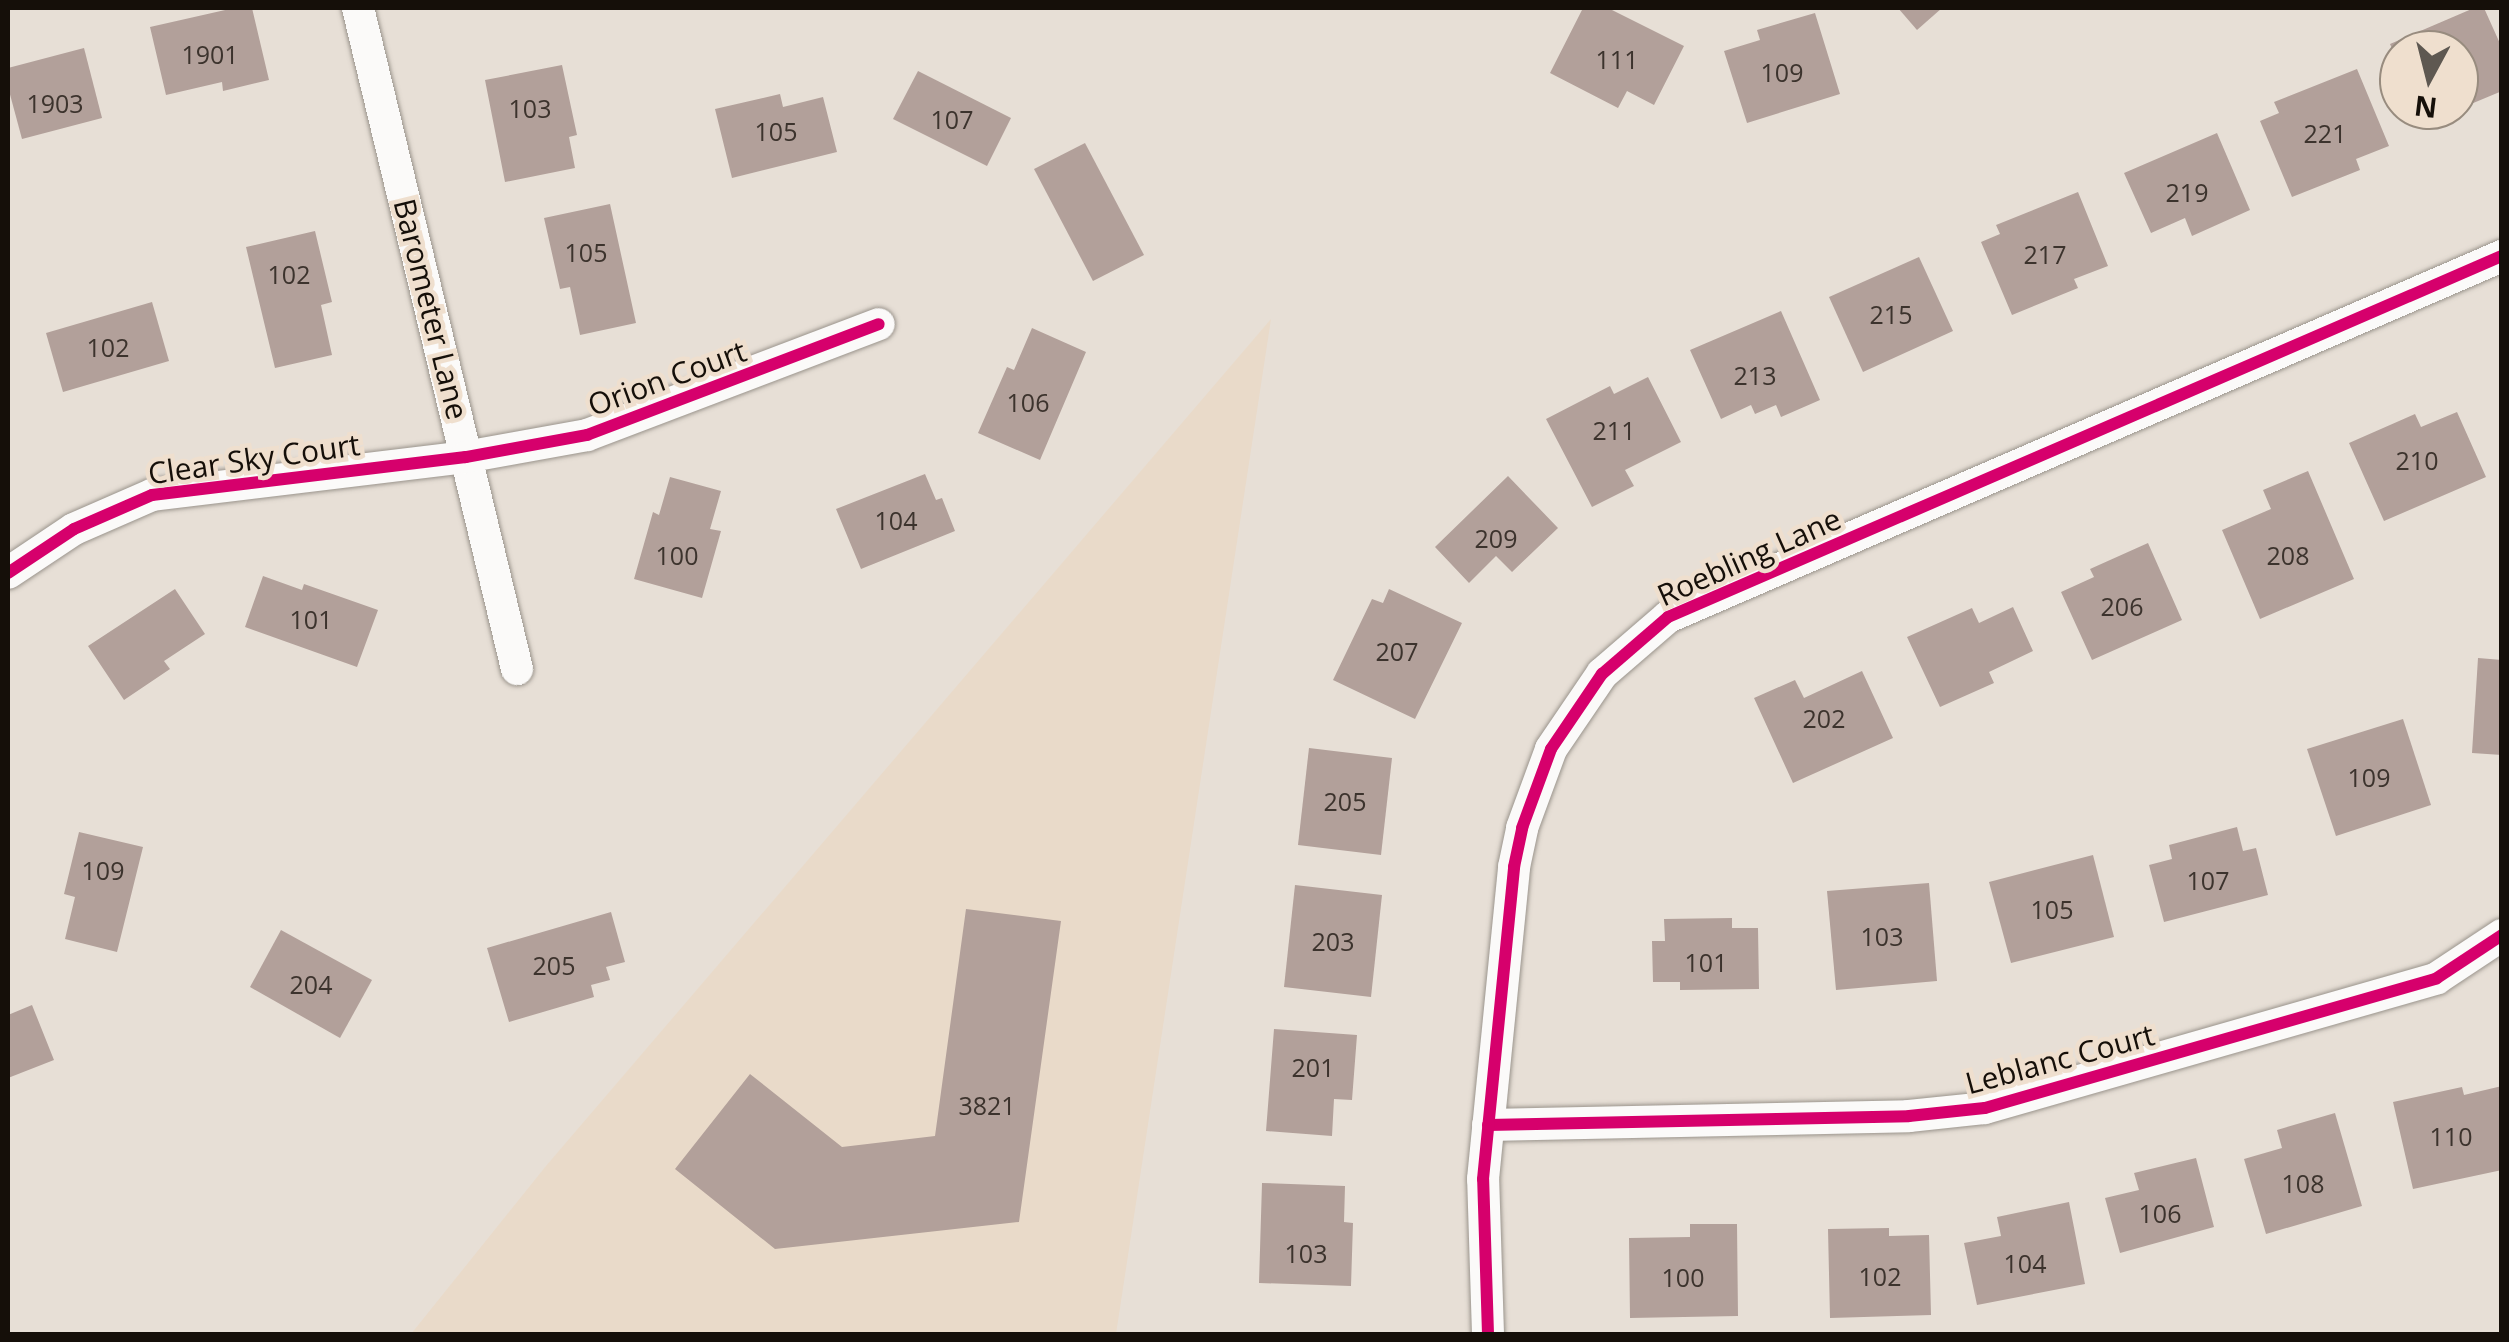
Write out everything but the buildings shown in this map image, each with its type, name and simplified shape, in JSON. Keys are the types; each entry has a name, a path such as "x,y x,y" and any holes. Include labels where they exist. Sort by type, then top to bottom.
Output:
{"street":[{"name":"Barometer Lane","path":"358,8 517,669"},
{"name":"Roebling Lane","path":"1488,1334 1482,1236 1488,1125 1514,867 1528,810 1551,749 1581,699 1636,642 1668,617 2502,256"},
{"name":"Orion Court","path":"466,457 587,435 879,324"},
{"name":"Clear Sky Court","path":"8,573 74,529 152,495 466,457"},
{"name":"Leblanc Court","path":"1488,1125 1909,1116 1985,1108 2438,978 2502,935"}],"shaded area":[{"path":"1271,319 1116,1334 411,1334 546,1166"}],"cycle path":[{"path":"1488,1334 1483,1179 1514,867 1522,828 1551,749 1602,674 1668,617 2502,256"},
{"path":"8,573 74,529 152,495 466,457 587,435 879,324"},
{"path":"1488,1125 1909,1116 1985,1108 2437,978 2502,935"}]}
